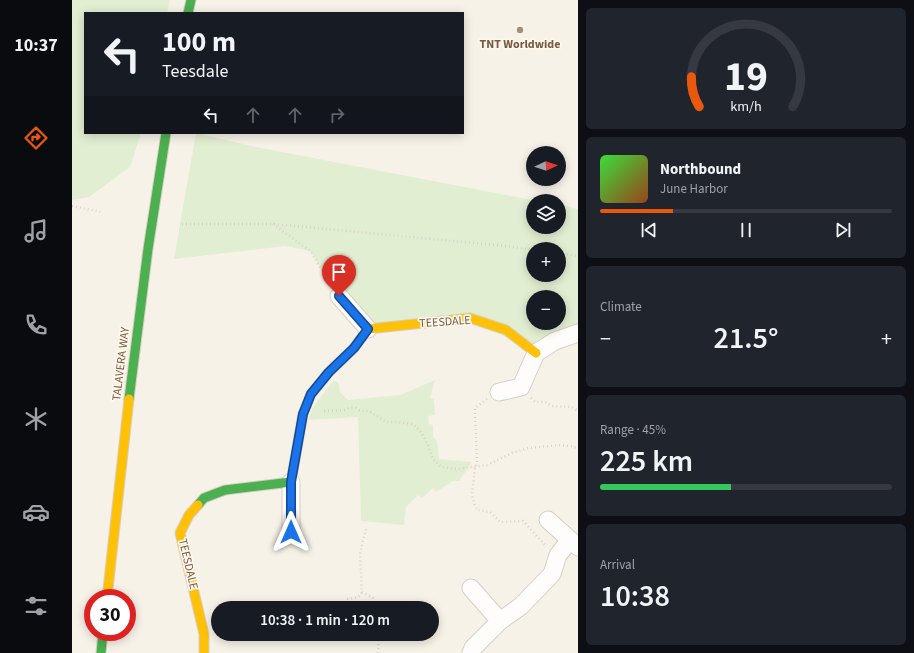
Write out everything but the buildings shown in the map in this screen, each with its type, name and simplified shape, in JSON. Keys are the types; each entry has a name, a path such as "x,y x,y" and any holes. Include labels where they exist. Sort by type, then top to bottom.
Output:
{"street":[{"path":"188,12 191,0"},
{"name":"TALAVERA WAY","path":"108,589 128,398 154,206 166,134"},
{"path":"291,532 291,482 303,413 311,394 329,372 354,348 368,329 339,296"},
{"name":"TEESDALE","path":"368,329 470,318 506,330 536,353"},
{"path":"499,392 521,388 536,353 555,342 578,333"},
{"name":"TEESDALE","path":"204,653 204,634 180,533 189,515 204,498 226,490 291,482"},
{"path":"471,653 473,648 500,621 521,606 552,574 558,555 574,544 548,520"},
{"path":"471,588 500,621"},
{"path":"101,653 103,641"}],"path":[{"path":"73,206 101,212"},
{"path":"182,224 272,224 498,245 526,249"},
{"path":"272,224 310,251 339,296"},
{"path":"566,254 578,256"},
{"path":"521,388 535,402 545,402 552,406 572,407 578,412"},
{"path":"499,392 475,408 474,412 477,463 475,467 472,494 474,503 477,510 490,512 500,522 523,521 558,558"},
{"path":"303,413 356,408 360,411 369,411 386,422 414,424 421,432 433,458 441,467 456,469 487,465 512,453 529,448 558,446 578,448"},
{"path":"347,599 356,598 360,596 362,592 360,554 367,527"},
{"path":"362,592 373,598 374,601"},
{"path":"378,653 379,641"}],"green space":[{"path":"72,0 170,0 167,12 84,12 84,134 141,134 130,167 89,197 72,200"},
{"path":"196,134 526,199 526,234 566,234 566,206 578,209 578,333 536,353 470,318 368,329 339,296 310,251 285,246 174,259"},
{"path":"334,380 339,384 340,392 348,400 400,395 435,380 430,398 434,399 435,415 428,416 429,424 433,425 433,437 437,441 439,459 472,462 459,481 453,481 436,492 433,488 422,498 418,495 406,507 404,525 361,521 358,417 308,420 313,407"}],"traffic: fast":[{"path":"188,12 191,0"},
{"path":"129,399 148,249 166,134"},
{"path":"198,505 204,498 225,490 291,482 303,414 311,394 329,372 353,349"},
{"path":"101,653 102,641"}],"traffic: slow":[{"path":"353,349 368,329 470,318 506,330 536,353"},
{"path":"108,589 129,399"},
{"path":"198,505 189,515 180,533 204,634 204,653"}],"place":[{"name":"TNT Worldwide","path":"520,30"}],"route":[{"path":"291,532 291,482 303,414 311,394 329,372 354,348 368,329 339,296"}]}
